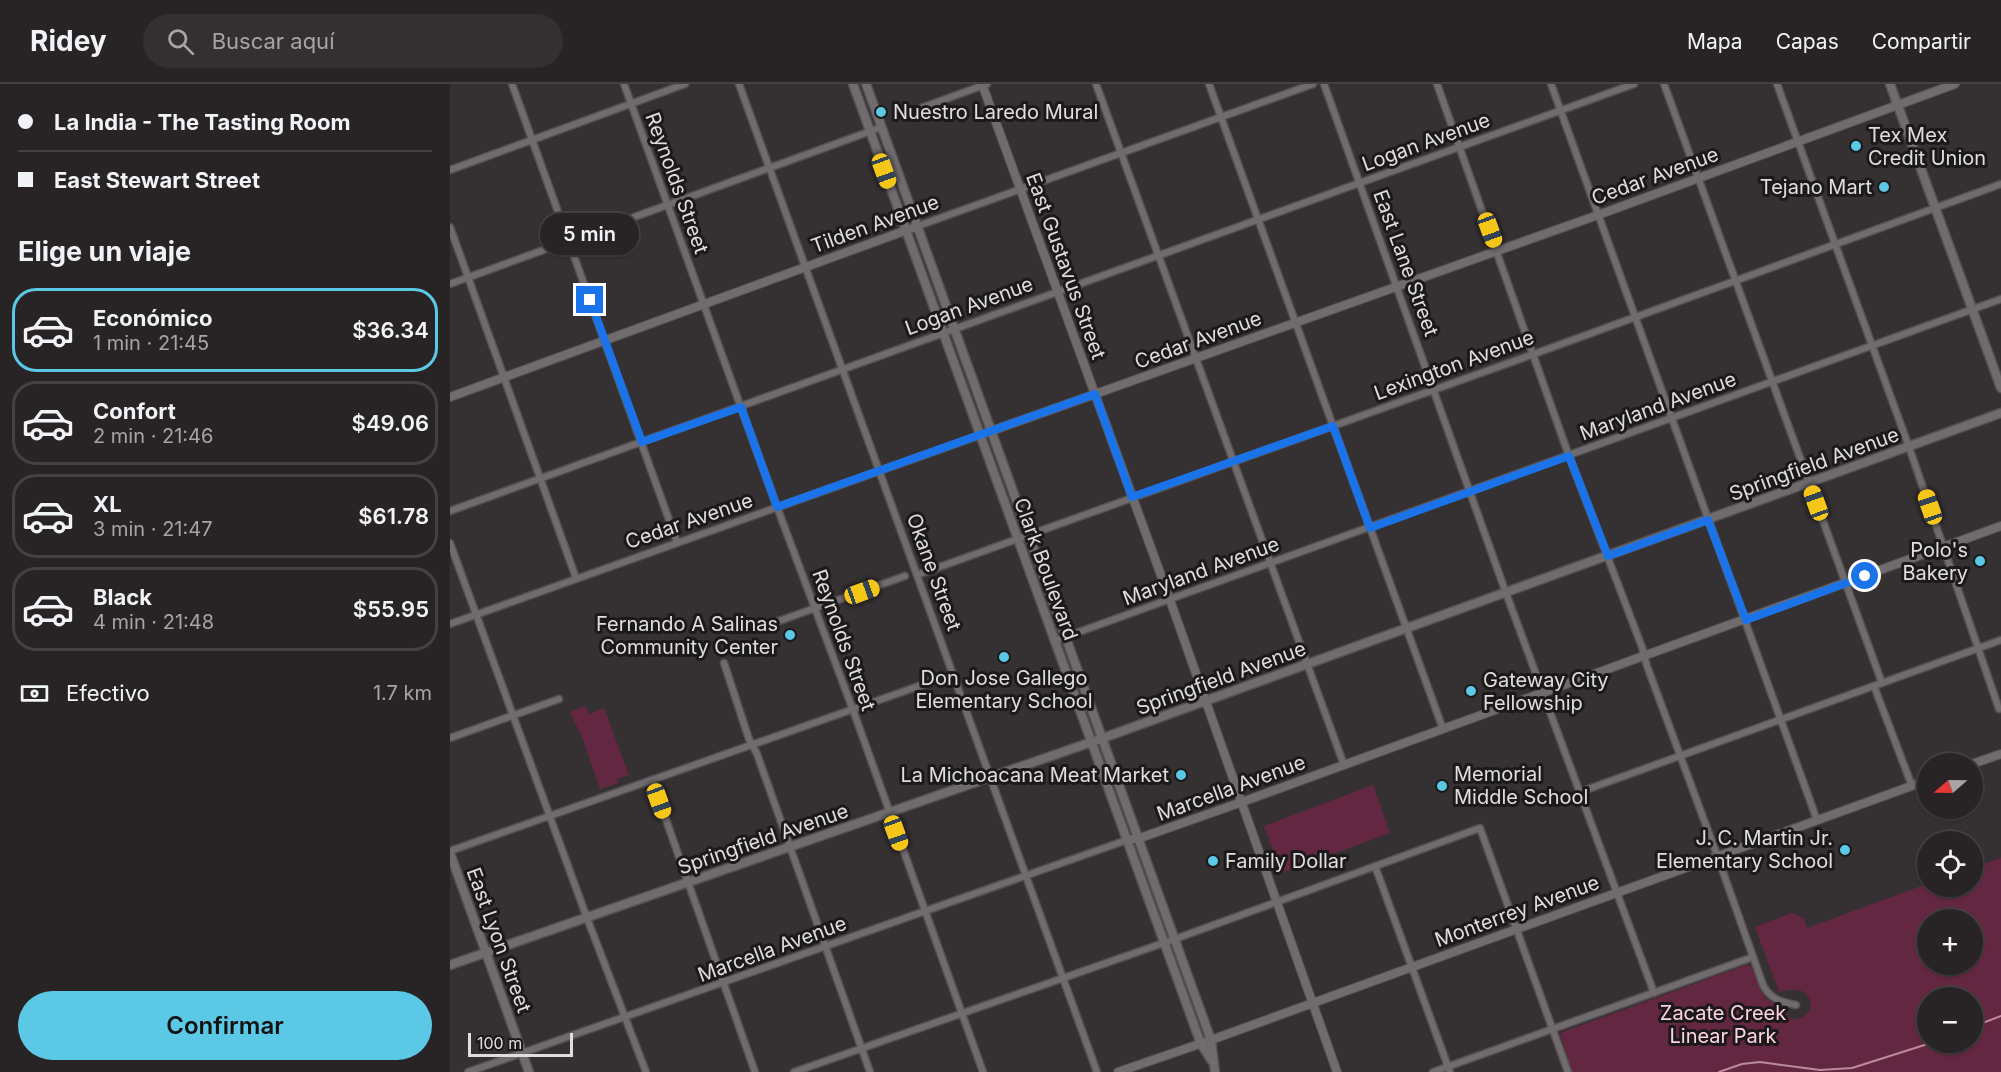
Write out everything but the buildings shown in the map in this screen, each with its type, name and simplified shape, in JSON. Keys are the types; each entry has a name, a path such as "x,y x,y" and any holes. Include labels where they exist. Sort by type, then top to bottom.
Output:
{"main road":[{"name":"Clark Boulevard","path":"853,84 1201,1044 1212,1062"},
{"name":"Clark Boulevard","path":"866,84 1140,838 1211,1040 1215,1072"},
{"path":"1890,84 2001,388"},
{"name":"Springfield Avenue","path":"450,965 1103,738 2001,413"},
{"name":"East Lyon Street","path":"450,852 529,1072"}],"street":[{"path":"512,84 677,542"},
{"name":"Reynolds Street","path":"624,84 983,1072"},
{"path":"450,170 686,84"},
{"name":"Okane Street","path":"739,84 1097,1072"},
{"path":"921,108 984,84"},
{"name":"East Gustavus Street","path":"984,84 1337,1072"},
{"path":"1096,84 1344,765"},
{"path":"1209,84 1443,729"},
{"name":"Tilden Avenue","path":"450,397 1313,84"},
{"name":"East Lane Street","path":"1324,84 1506,593 1654,993"},
{"path":"1437,84 1569,456 1608,556 1766,992 1781,1002 1796,1005"},
{"path":"1551,84 1817,820"},
{"name":"Logan Avenue","path":"450,511 1634,84"},
{"path":"1665,84 1882,683"},
{"path":"1777,84 1909,447 1999,709"},
{"name":"Cedar Avenue","path":"450,624 1598,215 1955,84"},
{"path":"450,284 882,127"},
{"name":"Lexington Avenue","path":"917,575 2001,184"},
{"path":"450,227 576,578"},
{"name":"Maryland Avenue","path":"1054,641 2001,299"},
{"name":"Marcella Avenue","path":"468,1072 1127,840 1140,838 1242,802 2001,526"},
{"path":"450,543 587,918 646,1072"},
{"path":"765,626 905,576"},
{"path":"1580,792 1782,721 2001,640"},
{"path":"724,663 870,1072"},
{"path":"450,852 953,674"},
{"path":"1874,686 1912,786"},
{"path":"450,738 559,699"},
{"path":"1983,760 2001,754"},
{"path":"652,780 755,1072"},
{"name":"Monterrey Avenue","path":"1118,1072 1917,784"},
{"path":"794,1072 1175,939 1480,828 1568,1072"},
{"path":"1375,866 1449,1069"},
{"path":"1433,1072 1449,1069 1552,1029 1753,957"}],"green space":[{"path":"586,706 589,714 604,708 629,775 617,779 618,783 600,789 582,737 570,712"},
{"path":"1373,785 1390,833 1281,873 1264,826"},
{"name":"Zacate Creek Linear Park","path":"2001,858 2001,1072 1572,1072 1560,1033 1746,965 1751,966 1765,998 1781,1007 1791,1019 1804,1016 1810,1007 1808,997 1798,990 1779,992 1755,927 1792,913 1804,918 1807,928 1917,888 1917,897 1983,897 1983,864"}],"waterway":[{"path":"1983,1023 2001,1016"},
{"path":"1719,1072 1742,1064 1760,1062 1820,1070 1852,1068 1917,1047"}],"place":[{"name":"Nuestro Laredo Mural","path":"881,112"},
{"name":"Tex Mex Credit Union","path":"1856,146"},
{"name":"Tejano Mart","path":"1884,187"},
{"name":"Polo's Bakery","path":"1980,561"},
{"name":"Fernando A Salinas Community Center","path":"790,635"},
{"name":"Don Jose Gallego Elementary School","path":"1004,657"},
{"name":"Gateway City Fellowship","path":"1471,691"},
{"name":"La Michoacana Meat Market","path":"1181,775"},
{"name":"Memorial Middle School","path":"1442,786"},
{"name":"J. C. Martin Jr. Elementary School","path":"1845,850"},
{"name":"Family Dollar","path":"1213,861"}],"route":[{"path":"590,300 642,442 741,407 777,507 1095,394 1132,497 1333,426 1370,528 1569,456 1608,556 1708,520 1746,620 1865,576"}]}
